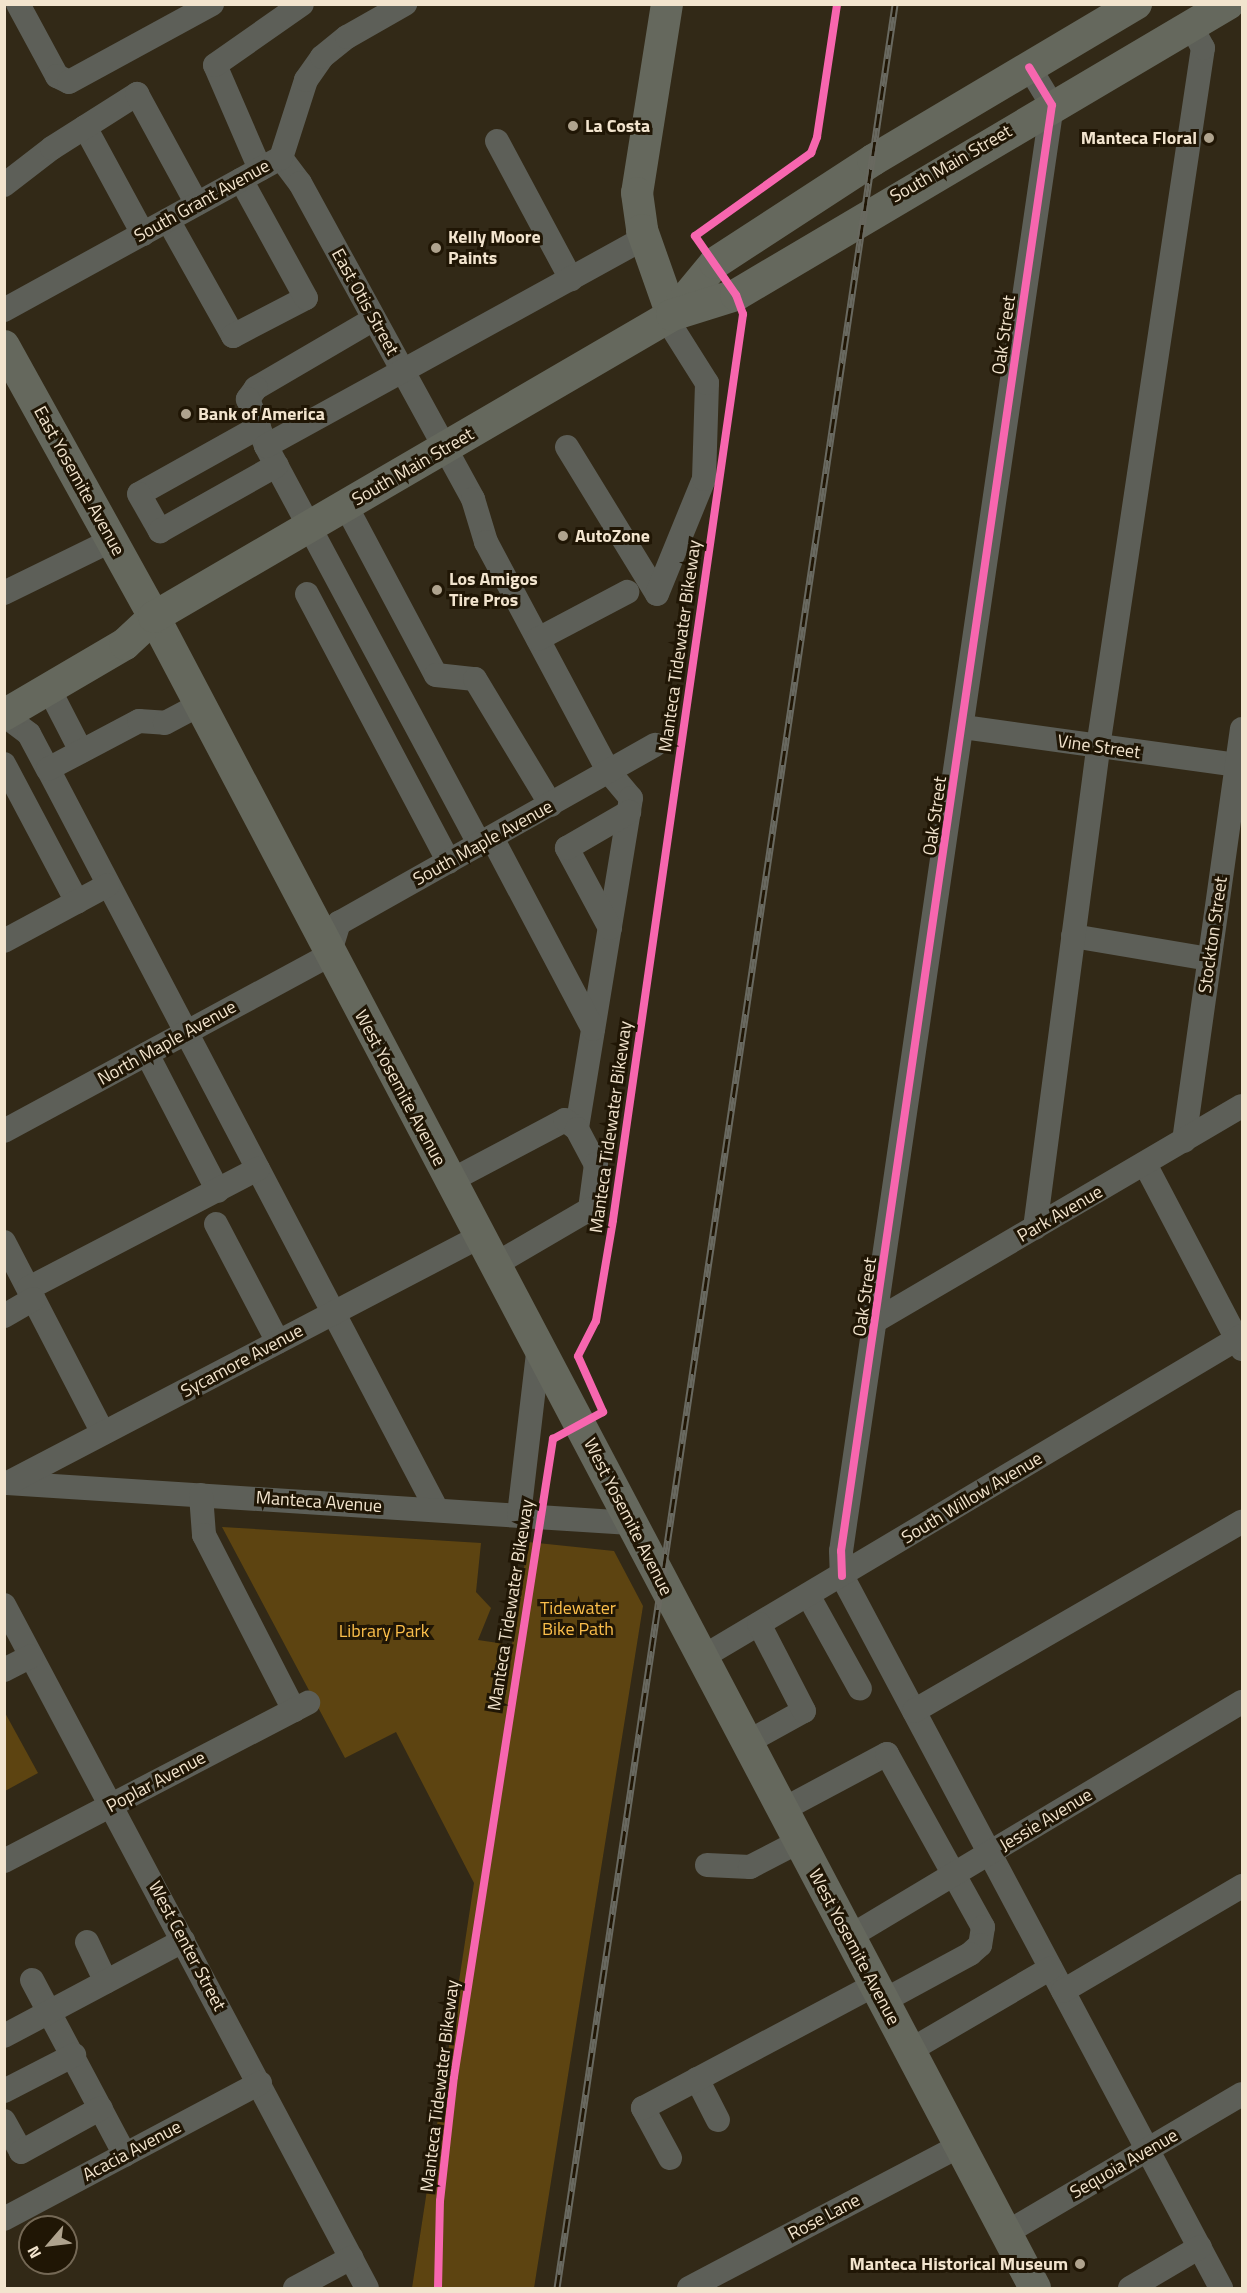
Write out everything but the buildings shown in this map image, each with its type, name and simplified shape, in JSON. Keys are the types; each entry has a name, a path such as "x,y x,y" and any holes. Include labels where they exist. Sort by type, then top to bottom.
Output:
{"main road":[{"path":"667,4 637,193 644,238 669,317"},
{"name":"South Main Street","path":"669,317 715,263 873,160 1136,4"},
{"name":"South Main Street","path":"4,715 125,644 154,617 669,317 736,294 1052,105 1228,4"},
{"name":"East Yosemite Avenue","path":"8,359 154,617"},
{"name":"West Yosemite Avenue","path":"154,617 329,955 539,1346 1033,2288"}],"street":[{"path":"18,4 57,76 69,82 212,4"},
{"path":"168,220 233,336 306,298 250,175 215,65 302,4"},
{"name":"South Grant Avenue","path":"4,310 281,158 306,80 322,57 348,36 405,4"},
{"path":"1035,1228 1098,747 1203,48 1191,26"},
{"path":"1029,67 1052,105"},
{"path":"4,185 85,127 137,94 197,204"},
{"name":"Oak Street","path":"842,1576 841,1551 877,1320 1052,105"},
{"path":"85,127 143,234"},
{"path":"497,141 572,279"},
{"name":"East Otis Street","path":"281,158 300,183 473,499 486,542 609,772 631,798 629,812"},
{"path":"267,446 160,531 139,494 267,446 644,238"},
{"path":"567,447 657,594 704,479 705,458 707,383 669,317"},
{"path":"374,319 251,391 248,399 267,446 486,842 594,1029"},
{"path":"346,506 436,675 475,679 551,805"},
{"path":"4,593 112,540"},
{"path":"538,639 627,592"},
{"path":"307,594 449,862"},
{"path":"49,689 81,751"},
{"path":"48,769 139,721 165,723 200,704"},
{"path":"4,715 29,734 437,1510"},
{"name":"Vine Street","path":"963,727 1236,765"},
{"name":"Stockton Street","path":"1184,1141 1242,729"},
{"name":"South Maple Avenue","path":"329,955 339,923 655,745"},
{"path":"4,764 77,902"},
{"path":"610,928 567,848 629,812"},
{"path":"577,1129 629,812"},
{"path":"4,941 108,885"},
{"path":"1073,936 1209,959"},
{"name":"North Maple Avenue","path":"6,1126 147,1054 329,955"},
{"path":"147,1054 218,1191"},
{"name":"Park Avenue","path":"877,1320 1242,1106"},
{"path":"450,1181 565,1120 577,1129 596,1164 590,1209 494,1265"},
{"path":"1145,1164 1241,1342"},
{"path":"4,1316 32,1293 258,1169"},
{"path":"216,1224 278,1342"},
{"name":"Sycamore Avenue","path":"6,1484 479,1237"},
{"path":"4,1242 103,1433"},
{"name":"South Willow Avenue","path":"701,1658 1241,1342"},
{"path":"519,1515 539,1346"},
{"name":"Manteca Avenue","path":"6,1484 630,1523"},
{"name":"Poplar Avenue","path":"4,1860 114,1805 301,1706 204,1535 201,1495"},
{"path":"914,1711 1242,1522"},
{"path":"842,1576 1221,2289"},
{"path":"808,1595 860,1689"},
{"name":"West Center Street","path":"4,1605 114,1805 183,1941 367,2289"},
{"path":"746,1743 804,1711 759,1624"},
{"path":"4,1670 31,1656"},
{"name":"Jessie Avenue","path":"849,1936 1242,1702"},
{"path":"670,2158 643,2108 697,2079 980,1945 983,1927 887,1754 782,1810"},
{"path":"707,1865 750,1867 798,1842"},
{"path":"1063,1991 1242,1886"},
{"path":"4,2036 183,1941"},
{"path":"87,1942 106,1982"},
{"path":"909,2051 1051,1968"},
{"path":"32,1980 74,2055 125,2155"},
{"path":"4,2091 74,2055"},
{"path":"697,2079 718,2120"},
{"name":"Acacia Avenue","path":"4,2219 260,2083"},
{"name":"Sequoia Avenue","path":"1006,2233 1242,2094"},
{"path":"4,2121 21,2152 101,2108"},
{"name":"Rose Lane","path":"689,2289 959,2146"},
{"path":"1130,2289 1200,2247"},
{"path":"295,2289 351,2258"}],"green space":[{"name":"Tidewater Bike Path","path":"222,1527 481,1543 476,1592 491,1608 478,1640 512,1645 528,1542 614,1551 643,1606 534,2288 412,2288 474,1883 396,1732 345,1758"},
{"path":"4,1711 38,1773 5,1791 4,1791"}],"railway":[{"path":"557,2288 895,4"}],"cycle path":[{"name":"Manteca Tidewater Bikeway","path":"438,2288 440,2201 454,2077 553,1439 603,1412 578,1356 596,1321 613,1220 743,314 736,295 695,236 811,153 817,137 837,4"},
{"path":"842,1576 841,1551 1052,105 1029,67"}],"place":[{"name":"La Costa","path":"573,126"},
{"name":"Manteca Floral","path":"1209,138"},
{"name":"Kelly Moore Paints","path":"436,248"},
{"name":"Bank of America","path":"186,414"},
{"name":"AutoZone","path":"563,536"},
{"name":"Los Amigos Tire Pros","path":"437,590"},
{"name":"Manteca Historical Museum","path":"1080,2264"}],"park label":[{"name":"Library Park","path":"384,1631"}]}
